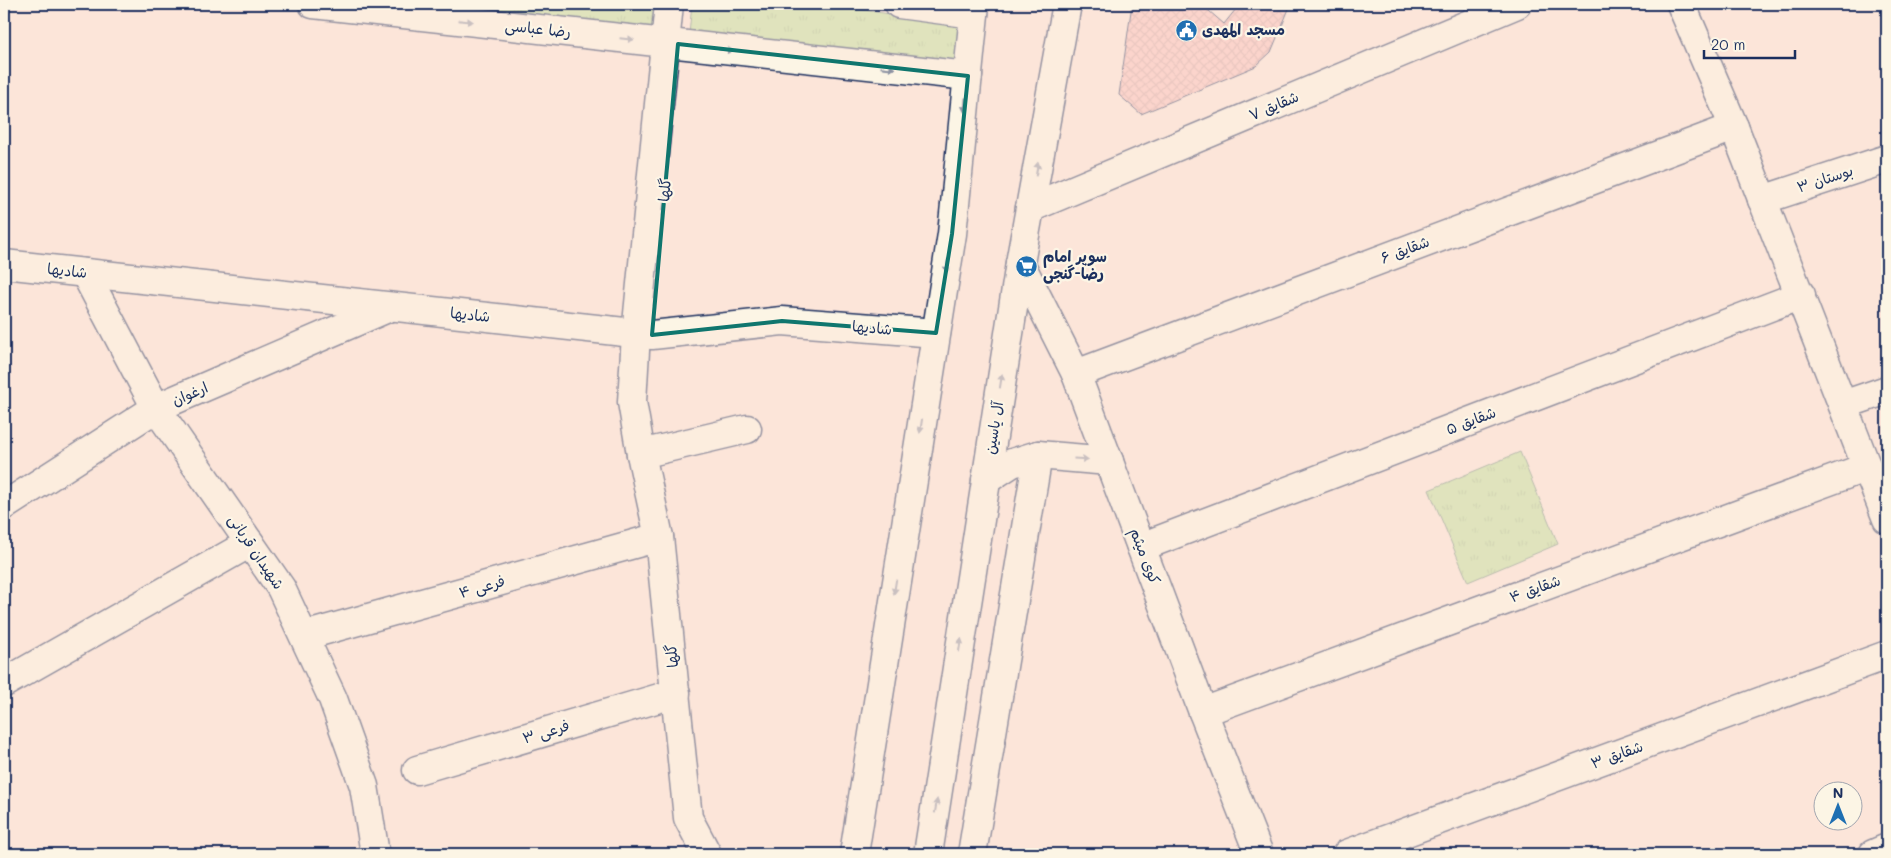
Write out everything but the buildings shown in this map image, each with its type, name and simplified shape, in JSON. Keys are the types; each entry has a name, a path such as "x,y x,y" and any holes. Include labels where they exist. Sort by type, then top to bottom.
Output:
{"street":[{"name":"رضا عباسی","path":"313,4 968,76"},
{"path":"669,4 671,44"},
{"path":"671,44 683,4"},
{"path":"854,854 952,234 974,9 899,4"},
{"name":"آل یاسین","path":"928,854 1020,263 1067,4"},
{"name":"شقایق ۷","path":"1030,208 1517,4"},
{"path":"1681,4 1734,127 1887,520"},
{"name":"گلها","path":"671,44 644,334 632,402 659,537 688,818 707,854"},
{"name":"شقایق ۶","path":"1076,374 1734,127"},
{"name":"بوستان ۳","path":"1762,200 1887,159"},
{"name":"کوی میثم","path":"1020,263 1076,374 1203,712 1259,854"},
{"name":"شادیها","path":"4,264 644,334 782,321 936,333"},
{"name":"شهیدان قربانی","path":"85,273 156,408 281,588 333,699 364,786 375,854"},
{"name":"شقایق ۵","path":"1141,547 1801,295"},
{"name":"ارغوان","path":"4,506 156,408 390,307"},
{"path":"1843,405 1887,390"},
{"path":"641,454 747,428"},
{"path":"986,480 1012,463 1038,456 1109,461"},
{"path":"972,854 1038,456"},
{"name":"شقایق ۴","path":"1203,712 1867,467"},
{"name":"فرعی ۴","path":"304,636 659,537"},
{"path":"4,683 250,543"},
{"name":"شقایق ۳","path":"1347,854 1887,655"},
{"name":"فرعی ۳","path":"417,770 676,693"},
{"path":"1873,854 1887,848"}],"highlighted area":[{"path":"678,44 968,76 952,234 936,333 782,321 652,335"}],"green space":[{"path":"409,4 663,4 661,34"},
{"path":"692,4 826,4 960,25 959,64 689,34"},
{"path":"1520,452 1558,544 1468,582 1429,490"}],"place":[{"name":"مسجد المهدی","path":"1186,30"},
{"name":"سوپر امام رضا-گنجی","path":"1027,266"}]}
